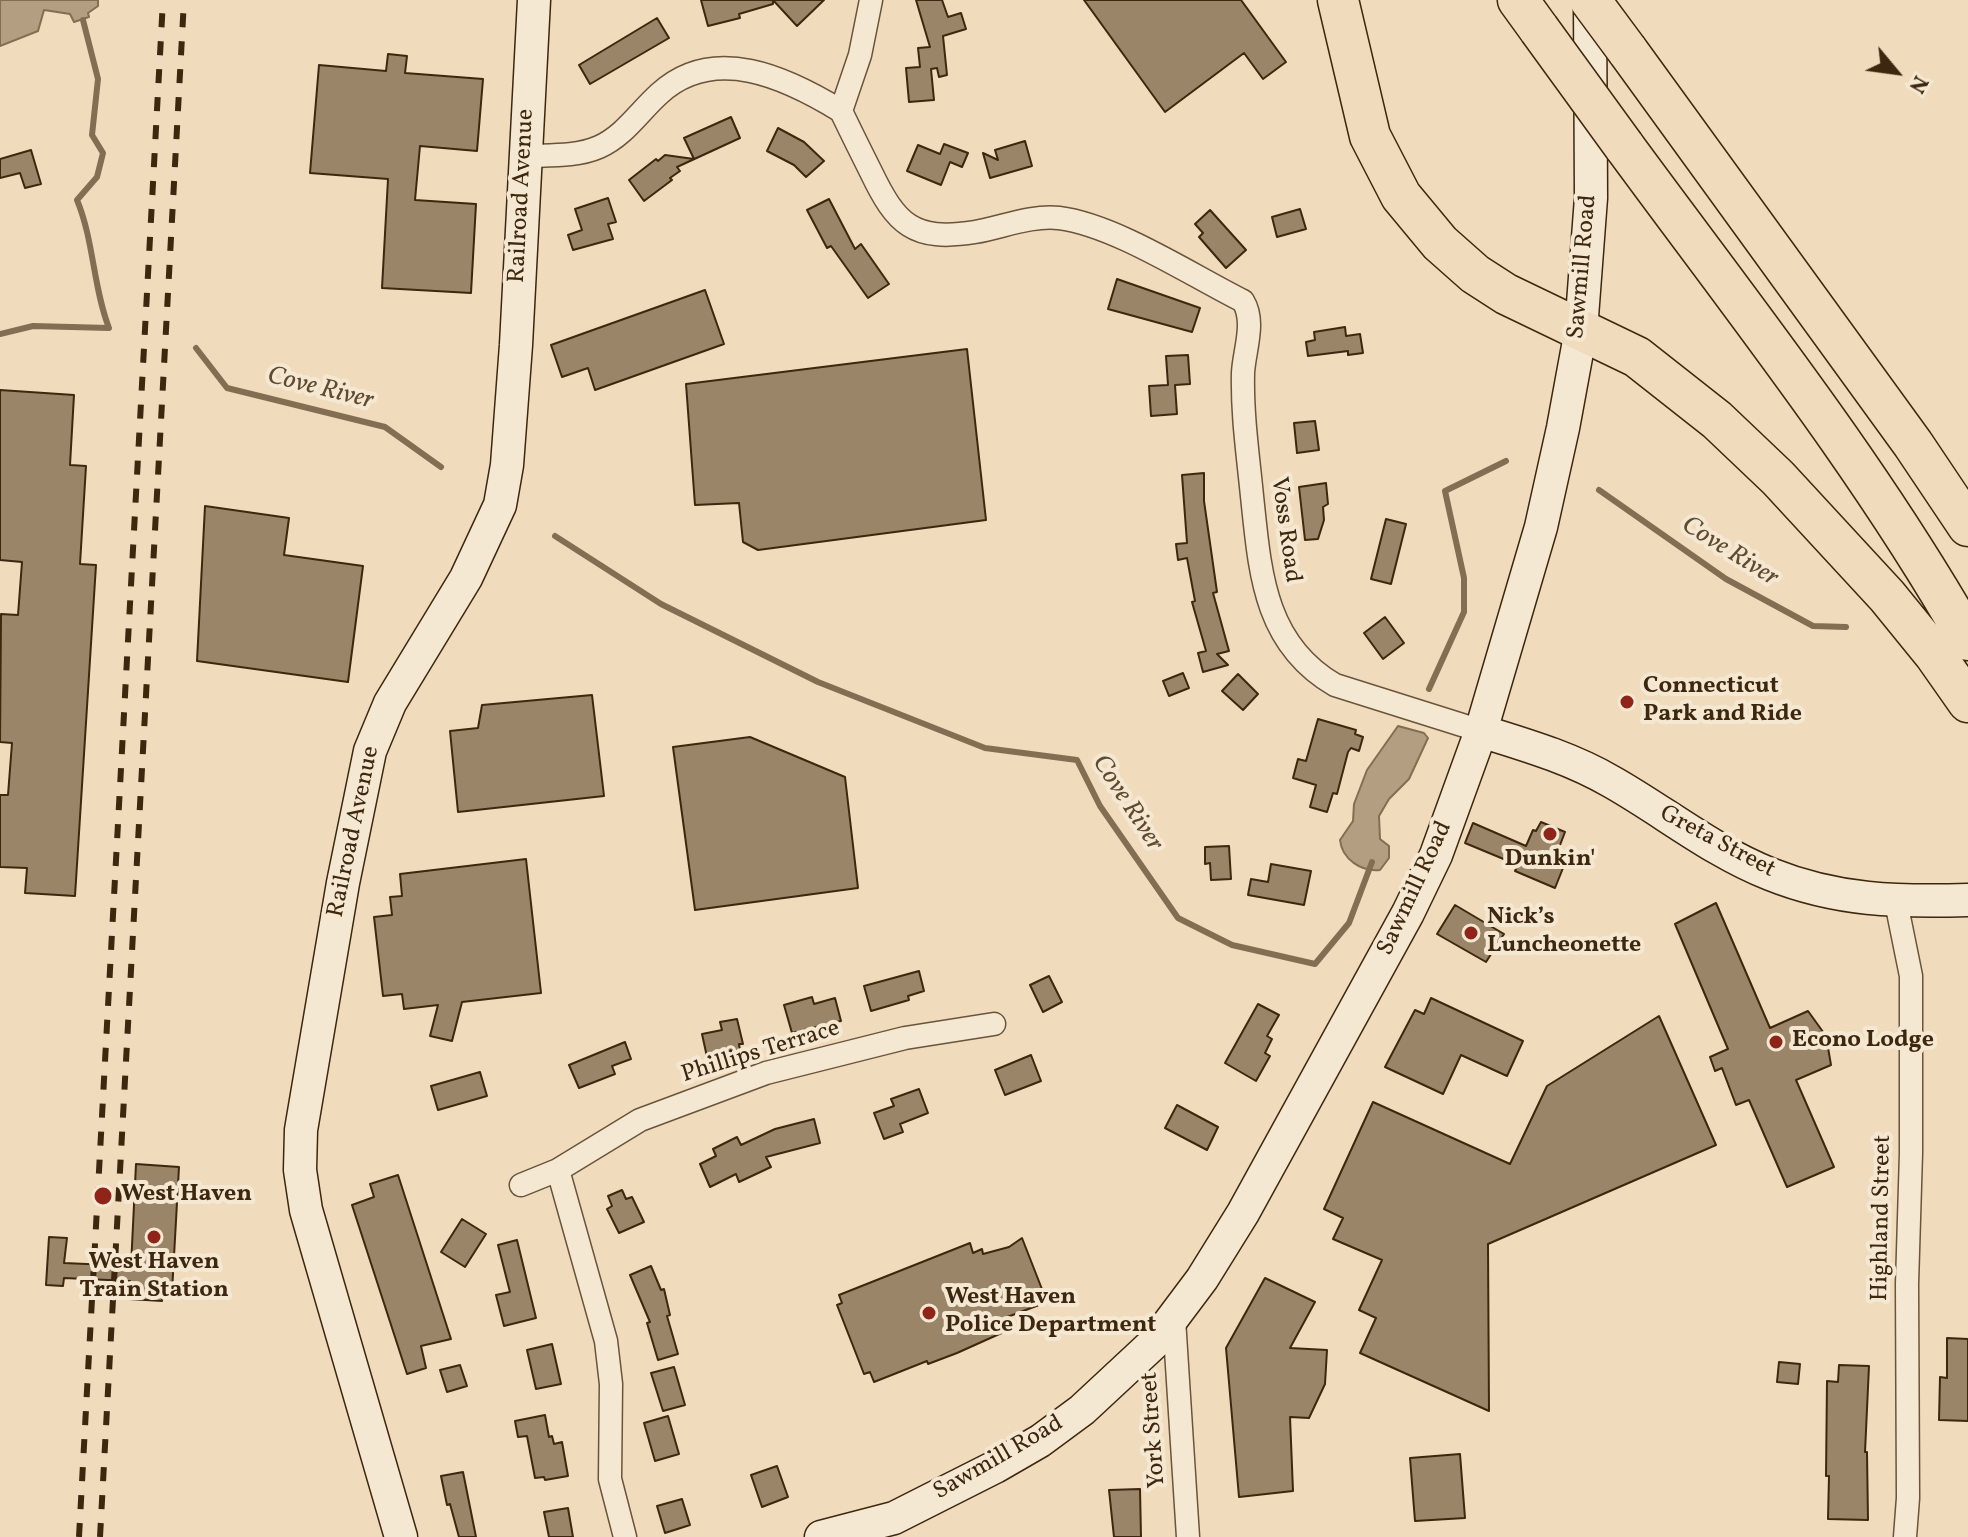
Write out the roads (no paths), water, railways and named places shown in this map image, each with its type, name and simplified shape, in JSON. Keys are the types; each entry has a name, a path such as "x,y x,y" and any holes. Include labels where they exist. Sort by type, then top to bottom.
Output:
{"highway":[{"path":"1338,0 1370,136 1401,196 1440,243 1475,274 1506,294 1653,367 1717,420 1778,478 1912,625 1968,702"},
{"path":"1590,0 1913,444 1968,526"},
{"path":"1528,14 1872,486 1968,640"}],"street":[{"name":"Railroad Avenue","path":"401,1537 306,1210 300,1170 301,1130 343,883 370,751 390,703 476,560 500,505 507,465 515,359 534,0"},
{"path":"526,156 573,155 597,148 621,133 664,89 684,77 710,69 767,74 795,84 841,111 860,55 871,0"},
{"name":"Sawmill Road","path":"821,1537 897,1528 1040,1441 1110,1385 1174,1319 1243,1213 1395,937 1436,855 1481,731 1541,527 1581,330 1591,198 1590,0"},
{"name":"Voss Road","path":"841,111 890,210 917,229 955,234 1035,218 1068,220 1119,236 1243,301 1248,310 1249,324 1243,368 1243,411 1259,557 1268,603 1280,629 1299,656 1335,685 1481,731"},
{"name":"Greta Street","path":"1481,731 1586,769 1623,788 1689,833 1770,874 1864,899 1896,902 1968,900"},
{"name":"Highland Street","path":"1896,902 1911,976 1908,1498 1905,1537"},
{"name":"Phillips Terrace","path":"521,1185 558,1170 640,1120 766,1073 905,1038 994,1024"},
{"path":"558,1170 606,1341 611,1384 610,1479 625,1537"},
{"name":"York Street","path":"1174,1319 1188,1537"}],"waterway":[{"path":"0,334 33,326 109,328 77,200 97,177 103,153 92,135 98,79 83,20"},
{"name":"Cove River","path":"196,348 227,388 385,427 441,467"},
{"name":"Cove River","path":"1429,689 1464,612 1464,578 1445,491 1506,461"},
{"name":"Cove River","path":"1599,490 1726,579 1813,626 1846,627"},
{"name":"Cove River","path":"555,536 661,604 818,682 985,748 1077,760 1100,806 1178,918 1232,945 1315,964 1349,923 1372,862"}],"railway":[{"path":"79,1537 163,0"},
{"path":"100,1537 184,0"}],"place":[{"name":"Connecticut Park and Ride","path":"1627,702"},
{"name":"Dunkin'","path":"1550,834"},
{"name":"Nick’s Luncheonette","path":"1471,933"},
{"name":"Econo Lodge","path":"1776,1042"},
{"name":"West Haven","path":"103,1196"},
{"name":"West Haven Train Station","path":"154,1237"},
{"name":"West Haven Police Department","path":"929,1313"}]}
